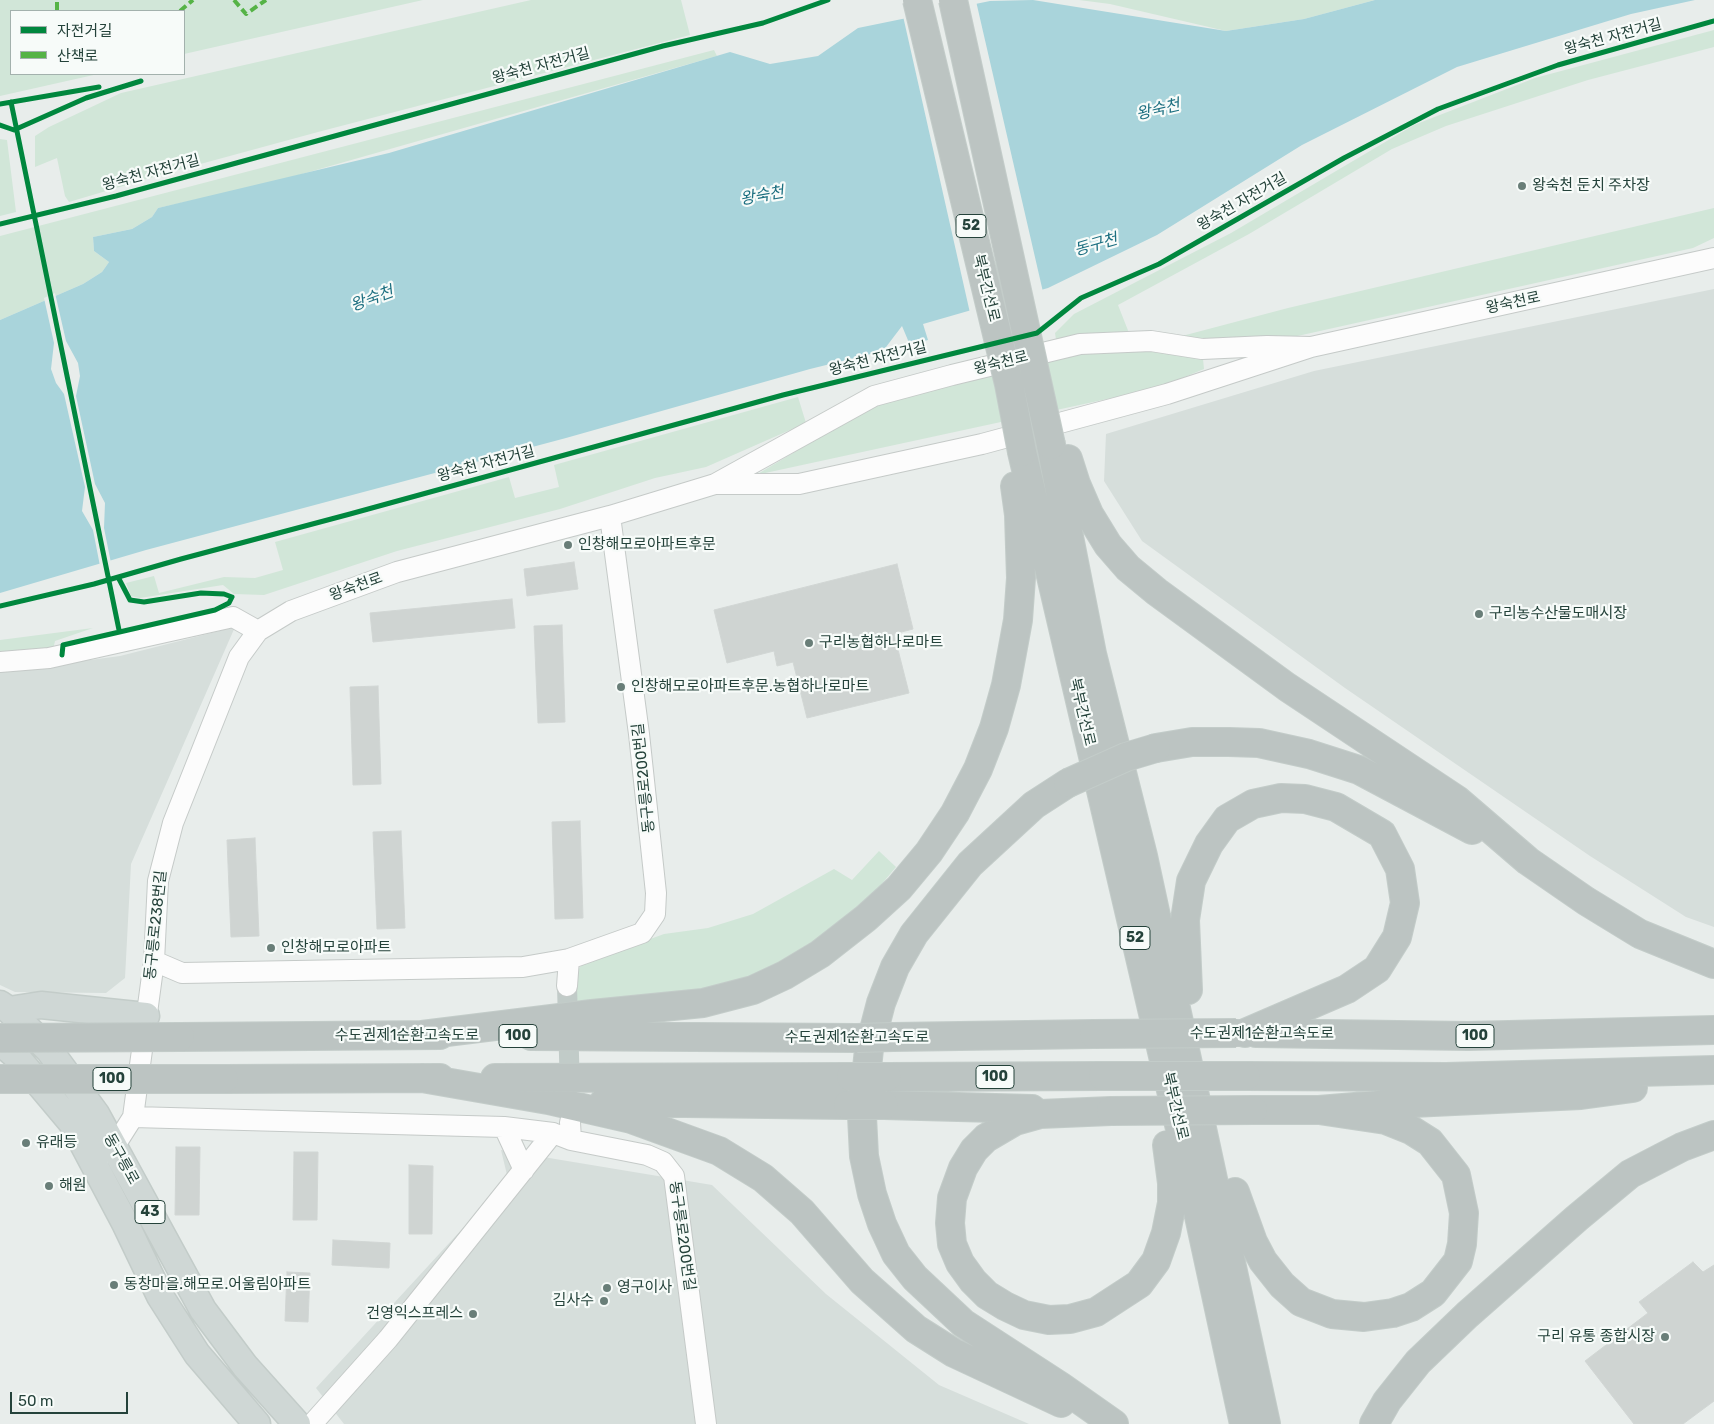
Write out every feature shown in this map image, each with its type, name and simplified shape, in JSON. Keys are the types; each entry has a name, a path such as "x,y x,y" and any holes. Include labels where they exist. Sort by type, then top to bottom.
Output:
{"highway":[{"name":"북부간선로","path":"917,0 1009,384 1017,454 1142,965 1244,1424"},
{"name":"북부간선로","path":"953,0 1038,390 1057,444 1092,654 1143,856 1266,1424"},
{"path":"1057,444 1089,514 1108,546 1128,568 1157,592 1287,687 1457,800 1528,861 1586,902 1640,934 1714,964"},
{"path":"422,1035 592,1014 703,1003 753,990 785,975 820,954 866,918 898,888 929,852 955,813 988,745 1006,685 1018,620 1021,578 1017,454"},
{"path":"1111,1423 1060,1386 963,1323 916,1278 896,1254 882,1224 872,1194 864,1156 862,1116 868,1049 881,1003 895,967 914,934 970,864 1034,805 1068,783 1126,757 1156,748 1192,742 1259,743 1309,754 1359,770 1528,861"},
{"path":"1188,990 1186,920 1192,881 1209,844 1227,819 1253,804 1282,798 1305,800 1336,807 1382,834 1400,869 1405,903 1398,937 1377,969 1347,989 1240,1033"},
{"path":"1143,856 1165,914 1188,990 1234,1192 1257,1308 1271,1424"},
{"path":"1111,1111 1040,1114 1015,1121 986,1138 974,1150 963,1168 952,1198 950,1223 952,1244 960,1263 973,1281 987,1295 1004,1306 1024,1315 1049,1320 1070,1319 1096,1312 1138,1284 1156,1261 1166,1233 1172,1203 1172,1183 1142,965"},
{"name":"수도권제1순환고속도로","path":"0,1038 422,1035 893,1038 1240,1033 1468,1036 1714,1030"},
{"name":"100","path":"0,1078 1246,1076 1580,1074 1714,1070"},
{"path":"422,1078 548,1100 631,1119 719,1151 763,1178 802,1212 862,1281 916,1330 954,1353 1002,1376 1049,1398 1111,1423"},
{"path":"548,1100 848,1104 1111,1111 1319,1110 1390,1104 1581,1095 1714,1079"},
{"path":"1234,1192 1253,1242 1264,1261 1282,1285 1301,1302 1332,1314 1364,1317 1393,1313 1411,1307 1433,1293 1458,1261 1462,1244 1464,1213 1456,1175 1430,1142 1411,1130 1386,1120 1319,1110"},
{"path":"1374,1424 1387,1401 1418,1362 1467,1315 1577,1218 1630,1174 1682,1147 1714,1135"}],"main road":[{"path":"5,1007 41,1005 146,1016"},
{"name":"동구릉로","path":"5,1007 50,1050 96,1114 203,1310 246,1366 296,1424"},
{"name":"동구릉로","path":"0,1042 14,1054 72,1123 125,1223 160,1296 197,1354 257,1424"}],"street":[{"name":"왕숙천로","path":"715,484 799,484 982,444 1177,391 1311,347 1714,258"},
{"name":"왕숙천로","path":"258,631 291,611 397,572 610,516 715,484 874,396 1080,344 1151,341 1202,349 1267,346 1311,347"},
{"name":"동구릉로200번길","path":"154,961 182,973 524,967 569,959 642,933 655,914 656,893 639,734 610,516"},
{"path":"0,662 50,658 233,616 258,631"},
{"name":"동구릉로238번길","path":"92,1162 114,1147 133,1117 154,961 158,881 173,823 239,657 258,631"},
{"path":"567,986 569,959"},
{"name":"동구릉로200번길","path":"133,1117 504,1127 553,1134 571,1131 647,1155 663,1162 674,1176 706,1424"},
{"path":"504,1127 524,1170"},
{"path":"312,1424 388,1339 553,1134"}],"shaded area":[{"name":"구리농수산물도매시장","path":"1714,289 1714,927 1686,917 1590,856 1345,688 1142,541 1104,481 1106,434 1314,371"},
{"path":"235,627 131,864 125,978 106,993 15,992 0,985 0,672 120,656"},
{"path":"501,1150 712,1185 826,1294 939,1385 1029,1424 344,1424 316,1388 508,1179"}],"green space":[{"path":"0,0 423,0 185,54 185,10 10,10 10,75 94,75 0,96"},
{"path":"531,0 681,0 690,35 318,132 69,202 65,196 57,158 35,167 35,136 49,127 121,93"},
{"path":"1079,0 1375,0 1304,19 1226,31 1110,4"},
{"path":"1714,30 1714,47 1588,80 1446,126 1392,149 1249,234 1118,305 1129,333 1057,346 1055,333 1074,314 1231,233 1414,125 1535,78"},
{"path":"714,50 717,56 267,184 158,208 152,217 132,229 93,237 94,251 109,262 102,272 83,284 0,320 0,236"},
{"path":"0,139 7,140 16,212 0,216"},
{"path":"1714,208 1714,238 1693,248 1284,339 1194,340 1182,336 1288,308"},
{"path":"1158,348 1203,359 1204,369 1158,388 756,475 879,402 1099,349"},
{"path":"798,397 806,423 706,467 655,478 560,509 397,551 264,595 234,594 223,585 140,598 131,596 126,583 154,576 159,593 224,577 255,578 283,570 275,542 509,477 515,498 559,487 554,465"},
{"path":"93,628 55,641 53,650 0,655 0,640"},
{"path":"879,851 896,867 875,892 820,937 772,967 729,984 687,994 630,1000 577,1001 577,972 582,964 664,934 708,928 753,914 834,869 852,880"}],"water":[{"name":"왕숙천","path":"1033,0 1226,31 1304,19 1375,0 1695,0 1631,14 1457,67 1302,145 1157,235 1048,288 923,324 928,340 910,345 902,326 883,351 810,369 566,438 146,550 0,593 0,320 83,284 102,272 109,262 94,251 93,237 132,229 152,217 158,208 389,153 730,52 770,64 818,56 858,28 990,1"}],"pier":[{"path":"976,1 1043,292 970,313 903,16"},
{"path":"55,293 66,341 78,363 80,376 76,396 95,484 105,503 104,528 111,563 100,566 93,530 82,511 85,487 64,394 56,383 51,369 54,343 44,298"}],"building":[{"path":"574,562 578,589 527,596 524,569"},
{"name":"구리농협하나로마트","path":"897,564 913,629 894,634 909,693 807,718 793,662 777,666 774,651 727,663 714,610"},
{"path":"512,599 515,628 373,642 370,613"},
{"path":"562,625 565,722 538,723 534,626"},
{"path":"378,686 381,784 353,785 350,687"},
{"path":"580,821 583,918 555,919 552,822"},
{"path":"401,831 405,928 377,929 373,832"},
{"path":"255,838 259,936 231,937 227,840"},
{"path":"176,1147 200,1147 199,1215 175,1215"},
{"path":"294,1152 318,1152 317,1220 293,1220"},
{"path":"409,1165 433,1166 432,1234 409,1234"},
{"path":"333,1240 390,1243 389,1268 332,1265"},
{"name":"구리 유통 종합시장","path":"1693,1262 1703,1272 1714,1265 1714,1401 1683,1424 1634,1424 1585,1361 1648,1313 1639,1302"},
{"path":"287,1272 310,1273 308,1322 285,1321"}],"waterway":[{"name":"동구천","path":"921,336 924,352"}],"tunnel":[{"path":"567,986 570,1090"}],"marked path":[{"path":"181,10 193,0"},
{"path":"234,0 246,14 266,0"},
{"path":"57,2 57,10"}],"cycle path":[{"name":"왕숙천 자전거길","path":"0,224 116,196 663,46 763,23 828,0"},
{"name":"왕숙천 자전거길","path":"0,606 94,584 783,395 1037,333 1081,298 1159,264 1344,158 1438,109 1558,65 1714,21"},
{"path":"0,125 14,130 86,98 141,81"},
{"path":"0,104 99,87"},
{"path":"11,102 119,630"},
{"path":"62,655 63,645 215,610 229,603 232,597 224,594 201,593 144,602 130,600 118,577"}],"place":[{"name":"왕숙천 둔치 주차장","path":"1522,186"},
{"name":"인창해모로아파트후문","path":"568,545"},
{"name":"구리농수산물도매시장","path":"1479,614"},
{"name":"구리농협하나로마트","path":"809,643"},
{"name":"인창해모로아파트후문.농협하나로마트","path":"621,687"},
{"name":"인창해모로아파트","path":"271,948"},
{"name":"유래등","path":"26,1143"},
{"name":"해원","path":"49,1186"},
{"name":"동창마을.해모로.어울림아파트","path":"114,1285"},
{"name":"영구이사","path":"607,1288"},
{"name":"김사수","path":"604,1301"},
{"name":"건영익스프레스","path":"473,1314"},
{"name":"구리 유통 종합시장","path":"1665,1337"}]}
